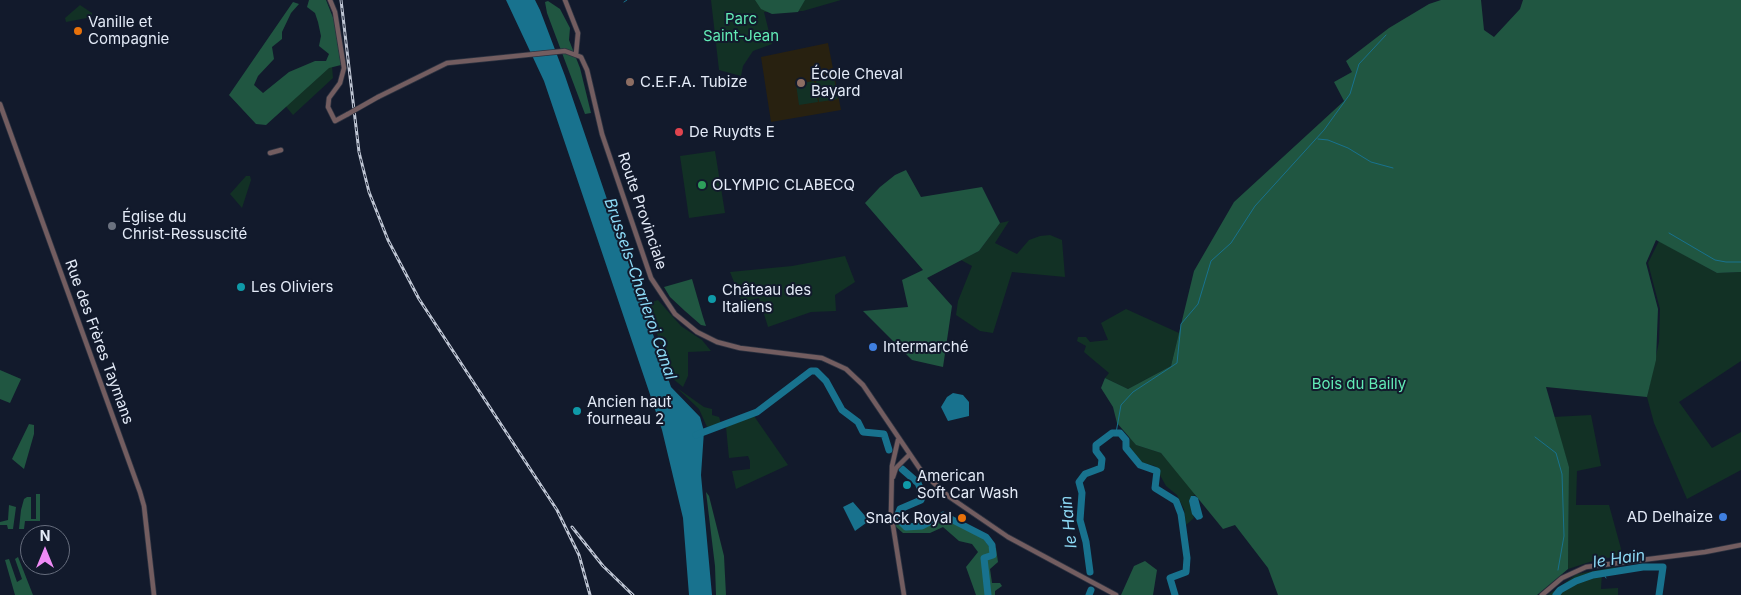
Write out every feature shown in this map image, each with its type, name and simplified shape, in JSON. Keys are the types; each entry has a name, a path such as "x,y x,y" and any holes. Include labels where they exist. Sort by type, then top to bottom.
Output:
{"main road":[{"path":"330,0 335,12 344,68 340,83 328,102 335,121 442,64 565,50 576,54 578,33 566,0"},
{"name":"Route Provinciale","path":"576,54 586,66 602,134 651,278 675,314 696,332 717,342 740,348 802,354 832,362 846,369 862,384 908,455 922,472 948,496 1015,540 1116,595"},
{"name":"Rue des Frères Taymans","path":"0,104 140,492 144,506 154,595"},
{"path":"270,153 281,150"},
{"path":"898,440 891,483 893,538 904,595"},
{"path":"891,483 896,468 908,455"},
{"path":"1542,595 1562,578 1586,567 1705,552 1741,545"}],"shaded area":[{"name":"École Cheval Bayard","path":"828,43 841,110 771,122 761,57"}],"green space":[{"path":"309,0 326,0 334,20 341,65 329,68 266,125 256,124 229,95 293,2 299,4 291,13 282,32 282,39 272,47 274,59 258,76 254,85 263,93 289,72 315,61 326,61 329,54 319,46 321,36 318,22 315,13 307,7"},
{"name":"Parc Saint-Jean","path":"711,0 841,0 803,11 764,12 772,44 753,51 743,66 741,76 719,70"},
{"path":"755,0 805,0 798,12 772,14 761,9"},
{"name":"Bois du Bailly","path":"1441,0 1481,0 1484,30 1494,37 1520,9 1523,0 1741,0 1741,272 1717,273 1656,240 1646,263 1658,309 1656,360 1647,397 1546,387 1569,467 1568,569 1537,595 1278,595 1268,568 1235,525 1223,529 1161,453 1136,445 1117,423 1113,407 1101,388 1105,378 1128,389 1171,366 1194,271 1234,202 1344,101 1334,82 1352,72 1346,61 1389,28 1429,4"},
{"path":"548,1 560,9 570,28 569,40 580,68 591,113 585,114 547,13 545,2"},
{"path":"80,5 92,13 92,17 66,22 65,18"},
{"path":"332,66 333,78 293,115 283,103 322,70"},
{"path":"834,78 838,99 819,102 816,81"},
{"path":"814,81 818,102 799,105 796,84"},
{"name":"OLYMPIC CLABECQ","path":"715,151 725,213 689,218 680,156"},
{"path":"906,170 921,197 982,187 1000,223 979,251 927,278 952,306 943,367 912,360 863,311 908,307 902,280 923,270 865,203 880,187 895,175"},
{"path":"246,176 250,176 251,180 242,208 230,194"},
{"path":"1009,221 995,243 1017,254 1029,240 1040,236 1050,235 1062,240 1065,277 1012,272 993,333 980,331 956,315 958,301 972,266 961,260 979,251 1000,223"},
{"path":"1659,241 1717,273 1741,272 1741,361 1679,402 1712,448 1741,432 1741,470 1687,499 1654,423 1647,397 1659,342 1660,309 1648,263"},
{"path":"845,256 855,282 835,295 836,311 811,312 768,327 759,298 742,302 730,272 792,266"},
{"path":"692,279 706,326 701,325 685,311 670,297 664,287"},
{"path":"658,300 681,326 702,340 711,351 688,352 688,376 683,387 672,378 647,304"},
{"path":"1126,309 1179,333 1171,366 1128,389 1105,378 1109,373 1084,352 1086,346 1077,341 1078,337 1086,337 1090,342 1108,340 1101,323"},
{"path":"0,370 21,379 10,403 0,399"},
{"path":"677,388 704,407 712,409 712,415 719,417 721,423 707,427 699,409"},
{"path":"1591,415 1601,466 1577,471 1576,505 1609,505 1623,556 1599,559 1568,569 1569,467 1553,417"},
{"path":"754,416 788,465 736,489 732,471 750,469 750,461 748,456 729,458 726,427"},
{"path":"29,424 34,425 34,434 24,469 12,459"},
{"path":"1130,437 1136,445 1161,453 1196,493 1189,501 1194,518 1186,525 1184,509 1177,495 1166,486 1155,466 1140,462 1129,448"},
{"path":"706,492 709,496 724,556 726,595 716,595 715,566"},
{"path":"36,494 40,494 40,521 25,521 24,525 20,525 19,529 21,510 24,499 27,497 31,497 31,519 36,519"},
{"path":"9,505 16,507 13,529 8,529 7,525 0,525 0,522 8,520"},
{"path":"940,516 955,521 983,538 990,548 996,548 998,562 990,569 992,583 1000,583 1002,586 995,591 995,595 976,595 966,567 978,552 972,544 959,541 943,527 930,533 903,533 895,526 896,522 906,528 921,528"},
{"path":"18,557 20,562 20,573 15,559"},
{"path":"9,559 17,582 22,579 21,575 25,575 33,595 15,595 5,560"},
{"path":"1145,561 1157,570 1153,595 1121,595 1134,566"},
{"path":"1615,567 1616,570 1602,572 1601,589 1618,588 1618,595 1548,595 1577,574"}],"water":[{"path":"506,0 535,0 540,10 565,76 671,387 700,417 704,431 701,475 712,595 689,595 683,518 662,430 544,81"},
{"path":"953,393 963,395 969,402 969,416 948,421 941,407 947,397"},
{"path":"1191,496 1198,498 1203,517 1201,519 1197,520 1192,514 1189,501"},
{"path":"853,502 866,517 866,523 855,531 843,507"}],"waterway":[{"path":"1116,433 1121,405 1133,392 1177,363 1181,324 1198,304 1211,261 1231,243 1255,206 1324,130 1350,94 1359,64 1386,35"},
{"path":"1318,139 1328,140 1348,148 1371,162 1393,168"},
{"path":"1669,233 1715,260 1741,262"},
{"name":"le Hain","path":"696,435 757,412 811,371 816,371 826,381 842,410 858,422 863,432 884,434 889,450"},
{"name":"le Hain","path":"1090,572 1086,542 1080,520 1082,493 1079,482 1085,474 1101,468 1102,459 1096,451 1096,445 1112,433 1120,433 1126,440 1126,448 1140,465 1157,471 1155,488 1176,501 1181,514 1187,558 1186,572 1170,578 1175,595"},
{"path":"1535,437 1556,453 1562,474 1564,536 1558,570"},
{"name":"le Hain","path":"902,469 918,483 923,495 921,500 900,509 898,514 900,521 906,527 922,526 943,515 986,537 992,545 993,555 984,558 988,595"},
{"name":"le Hain","path":"1556,595 1560,590 1576,581 1593,575 1643,567 1663,567 1659,595"},
{"name":"le Hain","path":"1603,573 1606,578"},
{"path":"1089,595 1091,590"}],"railway":[{"path":"341,0 359,152 369,192 388,240 419,299 557,510 579,555 590,595"},
{"path":"572,527 603,566 633,595"}],"place":[{"name":"Vanille et Compagnie","path":"78,31"},
{"name":"C.E.F.A. Tubize","path":"630,82"},
{"name":"École Cheval Bayard","path":"801,83"},
{"name":"De Ruydts E","path":"679,132"},
{"name":"OLYMPIC CLABECQ","path":"702,185"},
{"name":"Église du Christ-Ressuscité","path":"112,226"},
{"name":"Les Oliviers","path":"241,287"},
{"name":"Château des Italiens","path":"712,299"},
{"name":"Intermarché","path":"873,347"},
{"name":"Ancien haut fourneau 2","path":"577,411"},
{"name":"American Soft Car Wash","path":"907,485"},
{"name":"AD Delhaize","path":"1723,517"},
{"name":"Snack Royal","path":"962,518"}],"water label":[{"name":"Brussels–Charleroi Canal","path":"640,289"}]}
